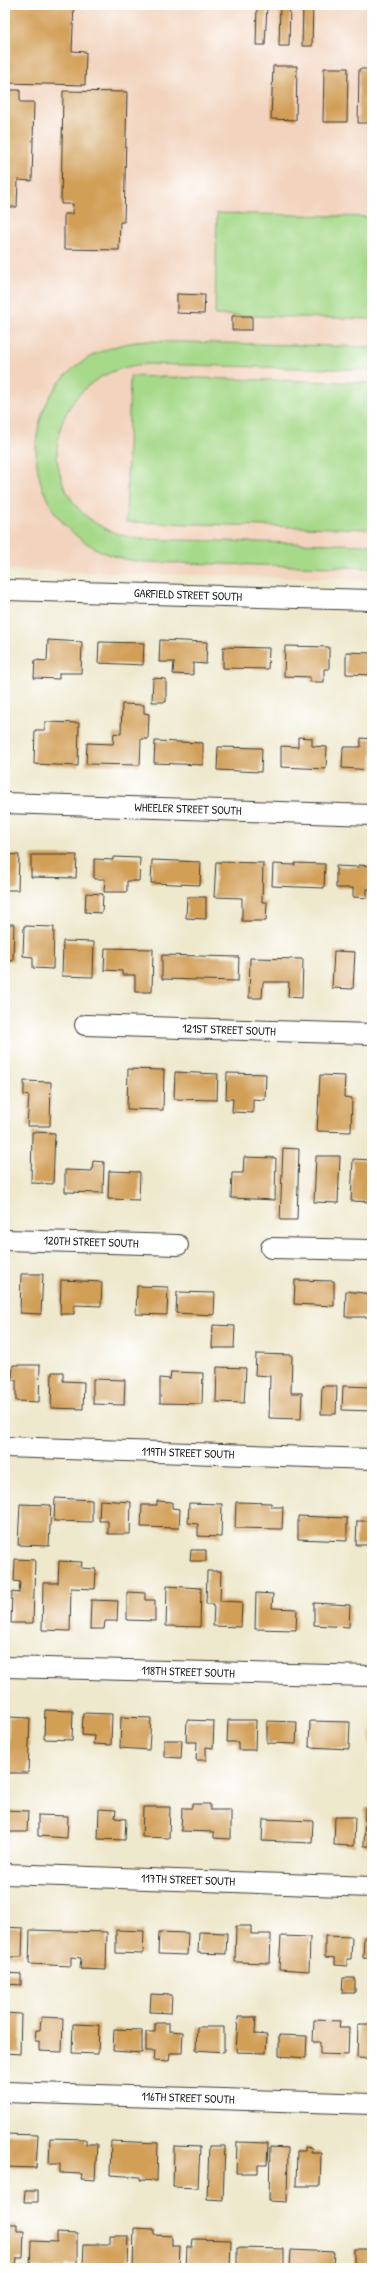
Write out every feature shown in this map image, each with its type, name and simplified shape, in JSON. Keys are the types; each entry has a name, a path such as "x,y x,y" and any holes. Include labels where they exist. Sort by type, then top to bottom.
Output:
{"street":[{"name":"GARFIELD STREET SOUTH","path":"5,590 372,600"},
{"name":"WHEELER STREET SOUTH","path":"5,803 372,815"},
{"name":"121ST STREET SOUTH","path":"85,1025 372,1034"},
{"name":"120TH STREET SOUTH","path":"5,1240 178,1245"},
{"path":"271,1248 372,1250"},
{"name":"119TH STREET SOUTH","path":"5,1447 372,1459"},
{"name":"118TH STREET SOUTH","path":"5,1667 372,1676"},
{"name":"117TH STREET SOUTH","path":"5,1874 372,1887"},
{"name":"116TH STREET SOUTH","path":"5,2092 372,2104"}],"shaded area":[{"path":"5,5 372,5 372,580 5,570"}],"green space":[{"path":"217,213 372,217 372,319 215,315"},
{"path":"147,341 372,347 372,370 147,364 108,373 81,393 63,419 57,450 62,480 77,507 104,528 142,539 372,545 372,568 142,562 95,548 62,522 42,487 36,449 43,411 64,377 99,352"},
{"path":"130,376 372,383 372,529 126,522"}],"building":[{"path":"5,5 74,5 72,51 86,52 85,85 5,83"},
{"path":"257,5 267,5 265,45 256,45"},
{"path":"280,5 290,5 289,46 279,46"},
{"path":"303,5 313,5 312,46 302,46"},
{"path":"273,66 297,66 296,120 271,119"},
{"path":"324,68 348,68 347,122 323,122"},
{"path":"359,69 372,69 372,123 358,123"},
{"path":"5,90 20,90 20,102 34,102 32,181 18,180 17,207 5,207"},
{"path":"63,91 127,92 124,222 120,222 119,250 64,249 64,214 72,214 73,204 61,204"},
{"path":"177,294 205,295 204,314 177,313"},
{"path":"232,316 252,316 252,330 232,330"},
{"path":"48,640 82,642 81,673 59,673 59,679 34,678 35,660 47,661"},
{"path":"160,640 207,642 206,664 193,663 193,675 173,674 174,662 159,662"},
{"path":"99,642 144,643 143,665 98,663"},
{"path":"285,646 329,647 329,669 324,669 324,682 310,682 310,677 284,676"},
{"path":"223,647 269,648 268,669 223,668"},
{"path":"346,652 372,653 372,675 346,674"},
{"path":"153,678 166,679 166,702 152,702"},
{"path":"122,704 144,705 144,713 149,714 148,739 141,739 140,765 86,764 87,743 113,744 114,733 121,734"},
{"path":"45,722 79,723 78,766 34,764 35,730 45,730"},
{"path":"298,737 312,738 312,746 327,747 326,769 281,767 281,746 298,747"},
{"path":"361,738 372,739 372,770 342,768 343,747 361,747"},
{"path":"155,741 203,743 203,765 154,763"},
{"path":"218,747 262,748 261,772 217,770"},
{"path":"5,854 19,855 18,890 5,890"},
{"path":"31,855 77,855 76,878 31,877"},
{"path":"113,857 140,858 139,881 127,881 127,892 104,892 105,879 94,879 94,859 113,860"},
{"path":"152,860 201,862 200,885 151,883"},
{"path":"216,862 263,863 262,902 267,902 266,921 242,921 242,898 214,897"},
{"path":"295,863 325,864 324,888 272,886 273,864 295,865"},
{"path":"358,865 372,866 372,889 367,889 367,898 353,897 353,888 336,888 336,866 358,867"},
{"path":"86,893 103,894 102,913 85,912"},
{"path":"187,897 206,897 206,919 186,918"},
{"path":"5,924 14,924 13,961 5,960"},
{"path":"24,926 54,927 53,969 33,968 33,957 23,956"},
{"path":"63,941 94,942 93,977 62,976"},
{"path":"105,948 153,949 152,992 135,992 135,975 122,975 122,971 104,970"},
{"path":"334,951 355,952 353,989 332,988"},
{"path":"162,955 239,957 238,981 162,979"},
{"path":"250,958 303,959 302,998 288,997 289,982 263,982 262,998 249,998"},
{"path":"128,1069 164,1070 163,1110 127,1109"},
{"path":"175,1072 218,1074 217,1100 174,1099"},
{"path":"227,1073 266,1074 265,1100 253,1099 253,1113 232,1112 233,1099 226,1099"},
{"path":"320,1075 345,1076 344,1097 352,1098 351,1132 317,1131"},
{"path":"24,1081 51,1082 50,1126 27,1126 29,1096 24,1095"},
{"path":"32,1132 55,1133 53,1184 31,1183"},
{"path":"283,1148 299,1149 297,1220 280,1220"},
{"path":"316,1156 340,1156 338,1203 314,1202"},
{"path":"244,1157 276,1158 275,1200 231,1198 232,1173 243,1173"},
{"path":"353,1159 372,1160 372,1202 351,1201"},
{"path":"93,1161 104,1162 103,1193 65,1192 65,1170 92,1171"},
{"path":"109,1171 140,1172 139,1200 108,1199"},
{"path":"21,1274 43,1274 41,1314 20,1313"},
{"path":"61,1280 102,1282 101,1306 74,1305 74,1314 60,1314"},
{"path":"295,1280 334,1281 334,1306 294,1304"},
{"path":"137,1286 168,1287 167,1315 136,1314"},
{"path":"346,1291 372,1294 372,1317 345,1317"},
{"path":"177,1292 215,1293 214,1315 176,1313"},
{"path":"213,1325 235,1326 234,1348 212,1348"},
{"path":"256,1354 292,1355 291,1393 302,1393 301,1419 269,1418 270,1376 255,1375"},
{"path":"13,1365 40,1365 39,1402 16,1401 16,1380 12,1380"},
{"path":"217,1367 246,1368 244,1403 216,1402"},
{"path":"52,1372 63,1372 63,1381 84,1382 83,1409 51,1408"},
{"path":"171,1372 203,1373 202,1404 160,1403 160,1378 170,1379"},
{"path":"93,1379 125,1380 124,1405 93,1404"},
{"path":"322,1386 337,1386 336,1414 321,1414"},
{"path":"343,1386 372,1387 372,1411 342,1410"},
{"path":"55,1498 92,1500 92,1522 54,1521"},
{"path":"100,1500 131,1502 130,1534 108,1534 108,1521 99,1521"},
{"path":"157,1501 172,1502 172,1508 180,1509 179,1528 141,1527 142,1505 157,1505"},
{"path":"236,1502 271,1503 271,1507 283,1507 282,1529 235,1528"},
{"path":"189,1503 222,1504 221,1537 198,1536 198,1524 188,1523"},
{"path":"20,1504 51,1505 49,1546 18,1545"},
{"path":"298,1516 347,1518 347,1541 298,1539"},
{"path":"357,1521 372,1521 372,1545 356,1545"},
{"path":"191,1550 206,1550 206,1561 190,1561"},
{"path":"15,1559 35,1560 33,1623 11,1623 12,1592 19,1593 20,1582 14,1581"},
{"path":"59,1561 82,1562 81,1568 96,1569 95,1589 71,1588 70,1631 42,1630 43,1583 58,1583"},
{"path":"207,1571 221,1571 220,1601 242,1602 241,1627 213,1626 214,1604 206,1604"},
{"path":"167,1586 201,1588 200,1627 166,1626"},
{"path":"127,1592 145,1593 145,1600 155,1600 155,1621 127,1620"},
{"path":"256,1593 273,1594 272,1608 297,1609 296,1630 255,1629"},
{"path":"91,1600 118,1601 117,1621 105,1621 104,1629 90,1629"},
{"path":"314,1603 350,1605 349,1627 314,1625"},
{"path":"45,1710 73,1711 72,1740 44,1739"},
{"path":"83,1713 112,1714 111,1745 93,1744 94,1736 82,1735"},
{"path":"9,1717 30,1718 28,1773 7,1773"},
{"path":"121,1717 151,1718 149,1750 120,1748"},
{"path":"187,1720 214,1721 213,1748 206,1747 206,1760 196,1760 197,1742 186,1742"},
{"path":"228,1720 256,1720 255,1750 238,1750 238,1742 227,1742"},
{"path":"267,1721 297,1722 296,1744 267,1743"},
{"path":"310,1721 350,1722 349,1749 309,1747"},
{"path":"371,1730 372,1745 370,1745"},
{"path":"164,1740 182,1740 181,1758 164,1757"},
{"path":"5,1773 7,1773 7,1792 5,1792"},
{"path":"192,1804 210,1804 210,1810 231,1810 231,1839 214,1838 214,1832 181,1831 182,1808 192,1808"},
{"path":"143,1807 170,1807 169,1838 142,1837"},
{"path":"365,1808 372,1809 372,1846 364,1846"},
{"path":"99,1809 116,1810 115,1818 126,1819 125,1840 98,1839"},
{"path":"5,1810 28,1811 27,1832 5,1832"},
{"path":"38,1815 68,1816 67,1838 38,1836"},
{"path":"335,1817 355,1817 354,1846 334,1845"},
{"path":"263,1819 313,1821 312,1843 262,1841"},
{"path":"236,1926 251,1926 251,1934 271,1934 270,1963 235,1962"},
{"path":"5,1927 23,1928 22,1957 5,1957"},
{"path":"30,1930 107,1932 106,1970 80,1969 81,1958 71,1957 71,1966 29,1964"},
{"path":"116,1930 144,1931 143,1954 116,1953"},
{"path":"159,1932 188,1933 187,1955 158,1954"},
{"path":"199,1932 227,1933 226,1954 198,1953"},
{"path":"281,1936 310,1937 309,1971 279,1969"},
{"path":"325,1936 352,1937 351,1959 347,1959 347,1966 335,1965 335,1958 325,1957"},
{"path":"364,1937 372,1937 372,1959 363,1958"},
{"path":"6,1973 21,1974 21,1985 6,1984"},
{"path":"343,1978 355,1978 355,1993 342,1993"},
{"path":"151,1994 172,1995 171,2013 150,2012"},
{"path":"5,2013 21,2014 20,2054 5,2053"},
{"path":"41,2017 63,2018 62,2052 39,2051 39,2041 35,2041 36,2030 40,2030"},
{"path":"238,2017 256,2017 255,2034 267,2035 266,2053 236,2052"},
{"path":"314,2020 340,2021 339,2028 349,2028 348,2055 320,2054 320,2042 313,2042"},
{"path":"155,2023 169,2023 169,2031 183,2032 182,2053 170,2053 169,2061 154,2060 155,2051 146,2051 146,2032 155,2032"},
{"path":"73,2024 99,2025 98,2054 72,2053"},
{"path":"358,2024 372,2024 372,2059 357,2058"},
{"path":"197,2027 224,2027 224,2052 196,2050"},
{"path":"114,2029 142,2030 142,2053 113,2051"},
{"path":"279,2035 307,2036 306,2058 279,2056"},
{"path":"5,2134 38,2135 36,2168 5,2167"},
{"path":"50,2138 86,2139 86,2144 97,2144 95,2180 81,2179 82,2174 60,2173 60,2164 49,2164"},
{"path":"111,2141 158,2143 157,2181 140,2180 140,2177 110,2175"},
{"path":"237,2142 268,2143 267,2165 258,2165 258,2173 236,2173"},
{"path":"174,2146 200,2147 198,2188 173,2187"},
{"path":"209,2146 225,2146 223,2200 207,2199"},
{"path":"270,2147 288,2148 287,2202 269,2201"},
{"path":"305,2147 312,2148 311,2152 321,2152 320,2186 296,2186 297,2151 305,2151"},
{"path":"25,2191 38,2191 38,2202 24,2202"},
{"path":"5,2224 17,2224 17,2231 24,2231 23,2258 17,2258 16,2268 5,2268"},
{"path":"134,2228 154,2229 154,2235 172,2236 172,2246 180,2246 179,2268 133,2268"},
{"path":"57,2233 77,2234 77,2265 66,2265 66,2268 30,2268 31,2241 57,2242"},
{"path":"110,2236 128,2236 127,2268 94,2268 94,2266 83,2265 84,2244 110,2244"},
{"path":"193,2239 231,2240 230,2268 186,2268 187,2247 192,2247"},
{"path":"237,2248 284,2249 284,2268 237,2268"},
{"path":"354,2249 372,2249 372,2268 354,2268"},
{"path":"291,2250 334,2252 333,2268 290,2268"}]}
